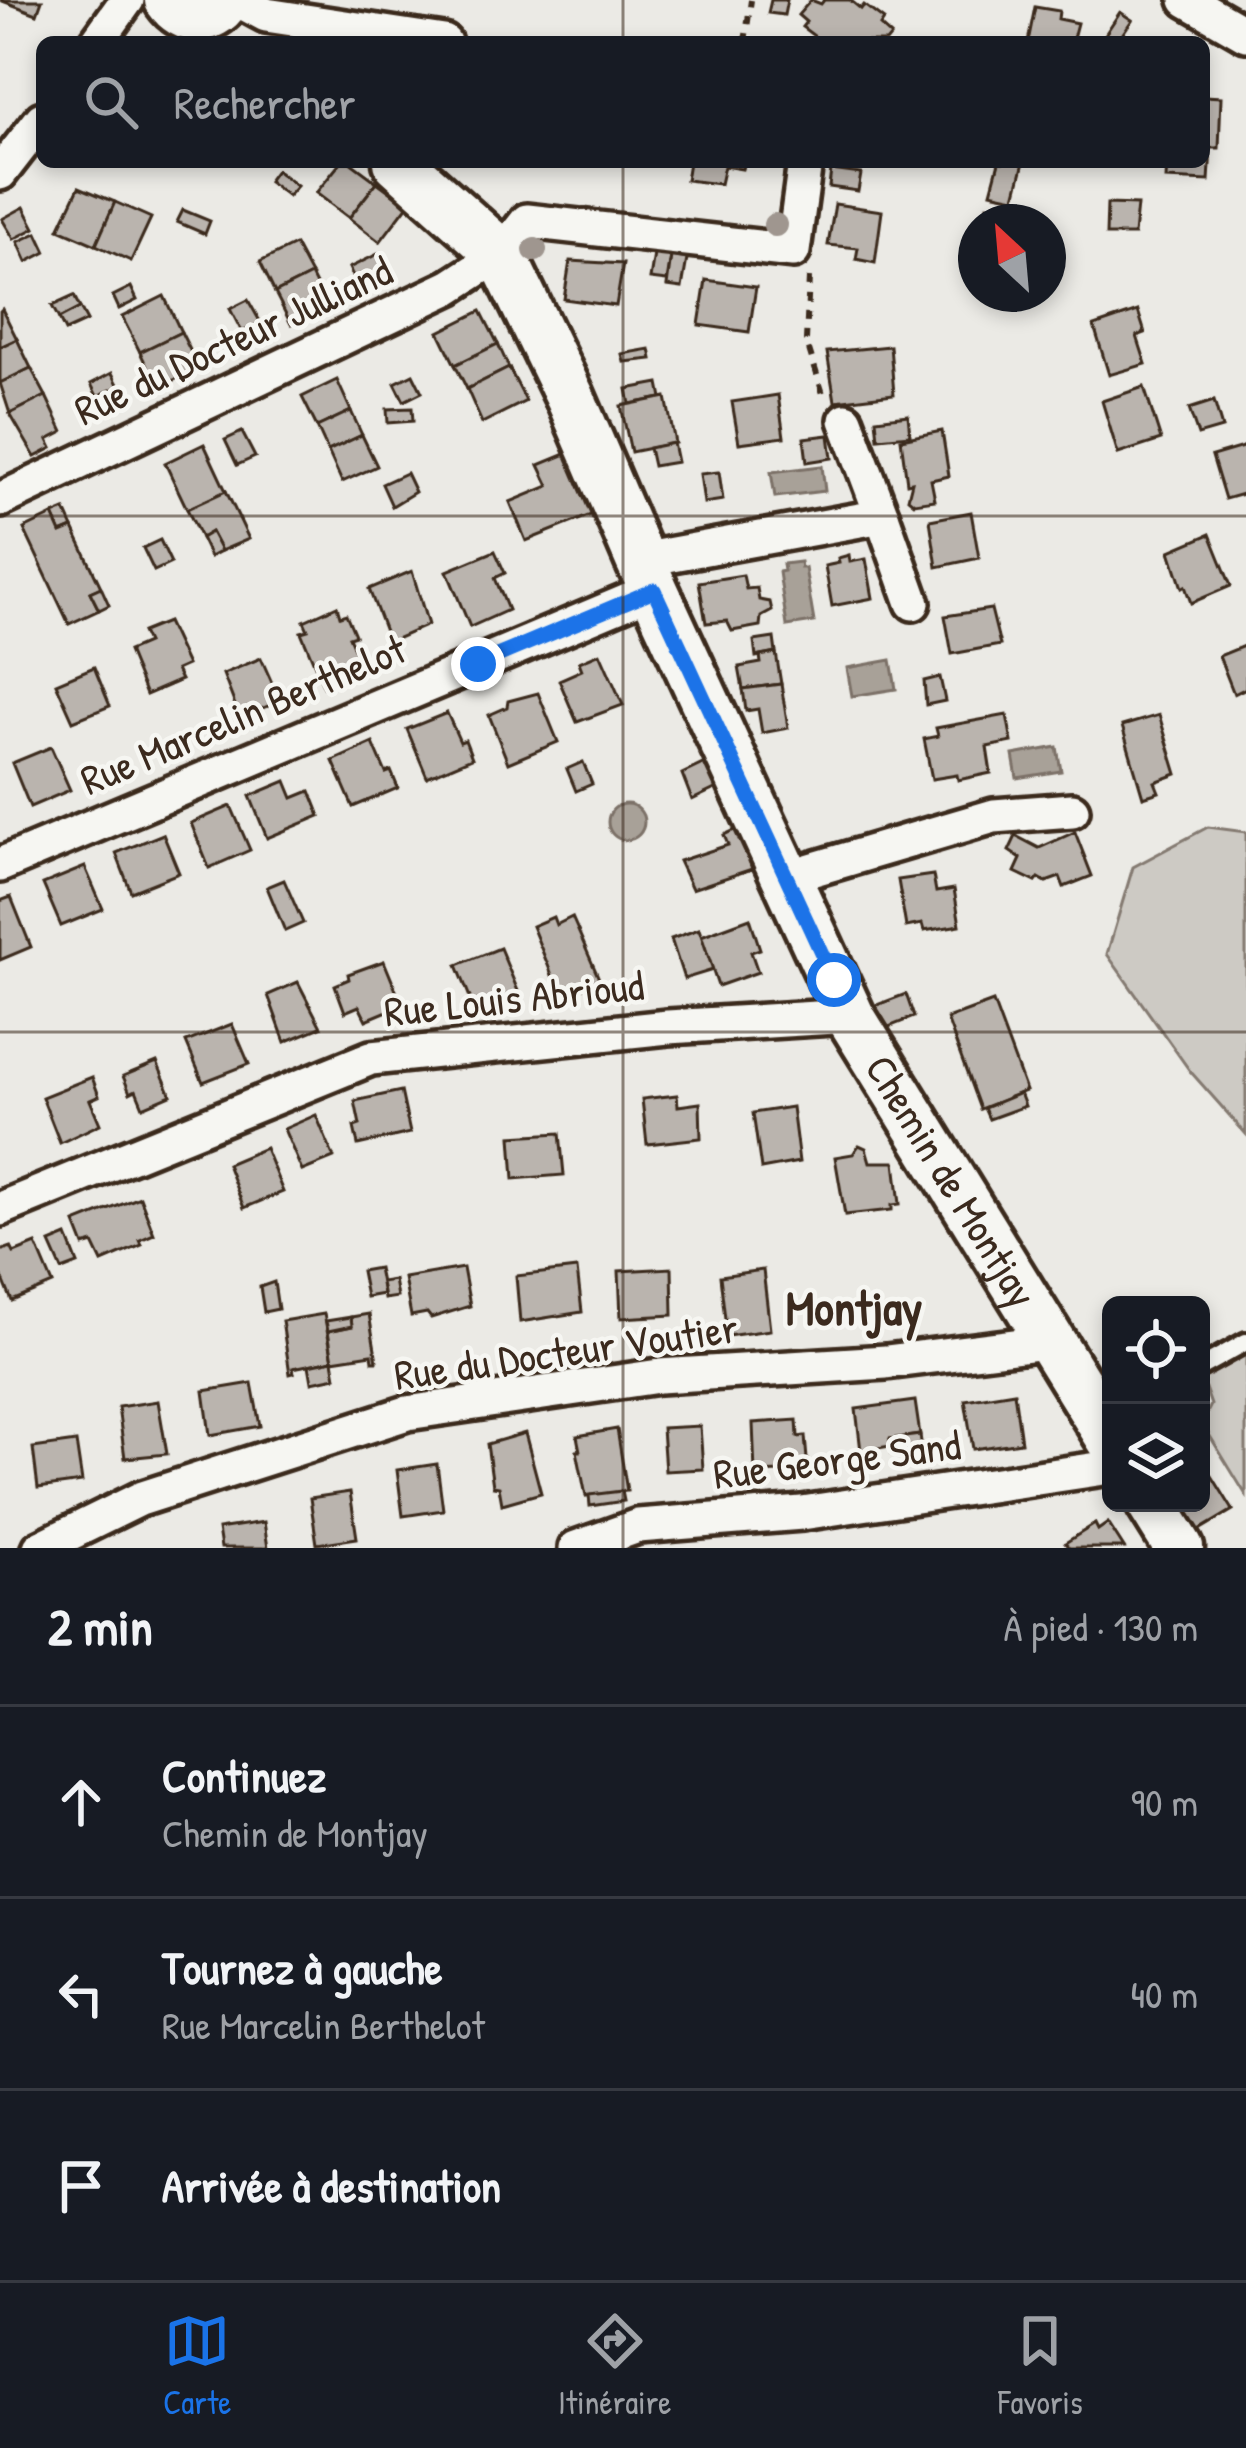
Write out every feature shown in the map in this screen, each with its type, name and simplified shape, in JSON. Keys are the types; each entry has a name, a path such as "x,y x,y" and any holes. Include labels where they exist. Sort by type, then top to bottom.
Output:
{"street":[{"path":"101,36 128,0"},
{"path":"169,0 187,17 266,15 404,36"},
{"path":"1187,0 1246,34"},
{"path":"0,173 36,126"},
{"name":"Chemin de Montjay","path":"405,168 501,254 571,397 647,575 850,1016 1102,1426"},
{"path":"793,251 804,168"},
{"name":"Rue du Docteur Julliand","path":"3,492 450,287 501,254 527,220 793,251"},
{"path":"846,420 914,603"},
{"name":"Rue Marcelin Berthelot","path":"0,865 647,575 658,553 882,516"},
{"path":"787,877 994,816 1072,810"},
{"name":"Rue Louis Abrioud","path":"0,1209 371,1058 668,1027 850,1016"},
{"name":"Rue du Docteur Voutier","path":"40,1548 140,1499 407,1414 658,1376 886,1363 1054,1341"},
{"name":"Rue George Sand","path":"576,1548 638,1526 802,1513 1102,1440"},
{"path":"1156,1512 1179,1548"},
{"path":"802,1513 805,1548"}],"lane":[{"path":"1210,1362 1246,1342"}],"path":[{"path":"746,36 751,0"},
{"path":"793,251 810,269 806,340 833,424 846,420"}],"shaded area":[{"path":"822,466 825,491 775,497 771,472"},
{"path":"800,562 814,622 787,626 779,572 784,571 783,564"},
{"path":"891,660 896,689 852,696 847,668"},
{"path":"1057,747 1061,771 1017,778 1013,755"},
{"path":"626,804 638,810 644,822 638,834 626,840 614,834 608,822 614,810"},
{"path":"1208,827 1246,832 1246,1134 1190,1071 1107,954 1133,867"},
{"path":"1246,1352 1246,1495 1210,1436 1210,1372"}],"building":[{"path":"0,0 42,0 37,14"},
{"path":"771,0 787,0 784,15 768,13"},
{"path":"811,0 821,4 850,0 884,20 880,26 891,36 814,36 802,27 806,22 798,15"},
{"path":"1035,7 1059,11 1058,19 1077,23 1074,36 1029,36"},
{"path":"1120,12 1132,20 1121,36 1104,36"},
{"path":"1210,96 1221,97 1219,148 1211,148 1210,164"},
{"path":"336,168 358,168 377,182 349,218 316,193"},
{"path":"688,168 724,168 720,184 686,180"},
{"path":"997,168 1022,168 1015,197 991,192"},
{"path":"1167,168 1210,168 1209,181 1166,179"},
{"path":"276,170 297,186 288,196 268,181"},
{"path":"831,170 861,174 858,191 829,187"},
{"path":"377,182 408,205 380,242 349,218"},
{"path":"79,187 115,202 96,245 59,229"},
{"path":"115,202 151,218 131,261 96,245"},
{"path":"835,204 882,211 875,263 856,259 858,248 828,245"},
{"path":"1107,204 1137,205 1134,235 1106,235"},
{"path":"24,207 35,228 14,239 2,219"},
{"path":"183,210 210,221 205,234 177,222"},
{"path":"37,233 46,252 27,262 18,242"},
{"path":"295,245 311,275 275,293 260,262"},
{"path":"382,252 394,278 362,294 349,268"},
{"path":"654,254 671,256 667,281 650,279"},
{"path":"671,256 687,259 682,288 667,286"},
{"path":"570,261 623,264 616,306 564,299"},
{"path":"311,275 327,307 291,324 275,293"},
{"path":"706,280 756,287 749,332 699,325"},
{"path":"131,287 137,300 119,309 113,296"},
{"path":"74,296 80,308 59,319 52,306"},
{"path":"164,296 181,332 140,352 122,317"},
{"path":"248,300 261,323 242,332 230,309"},
{"path":"80,308 87,321 65,331 59,319"},
{"path":"0,311 17,339 0,347"},
{"path":"481,311 498,344 455,365 439,332"},
{"path":"1138,311 1145,333 1137,336 1146,364 1109,375 1094,326"},
{"path":"181,332 199,368 157,388 140,352"},
{"path":"17,339 31,368 0,383 0,347"},
{"path":"498,344 509,368 467,389 455,365"},
{"path":"890,346 894,394 835,401 827,352"},
{"path":"650,349 652,359 624,362 622,354"},
{"path":"31,368 46,396 10,414 0,383"},
{"path":"509,368 526,401 482,423 467,389"},
{"path":"112,373 119,386 97,396 91,384"},
{"path":"413,374 422,392 404,401 395,383"},
{"path":"337,380 351,411 317,427 302,397"},
{"path":"659,383 662,398 630,404 627,389"},
{"path":"1144,387 1161,440 1118,454 1102,401"},
{"path":"778,395 784,437 739,443 732,402"},
{"path":"46,396 63,432 48,440 52,448 35,457 10,414"},
{"path":"666,397 675,443 631,452 621,406"},
{"path":"1214,401 1222,428 1198,435 1189,409"},
{"path":"412,408 413,421 388,423 387,409"},
{"path":"351,411 362,435 328,451 317,427"},
{"path":"908,415 910,435 878,438 876,419"},
{"path":"942,431 949,476 931,480 935,500 914,503 908,498 912,482 907,483 901,439"},
{"path":"242,432 255,457 237,465 225,440"},
{"path":"362,435 377,466 342,482 328,451"},
{"path":"829,435 832,458 807,462 804,438"},
{"path":"673,443 677,462 653,466 649,448"},
{"path":"204,444 226,491 187,509 165,463"},
{"path":"1246,446 1246,493 1225,499 1212,456"},
{"path":"573,451 596,513 526,541 510,502 549,486 539,465"},
{"path":"719,472 723,500 704,503 700,474"},
{"path":"406,473 415,492 392,506 382,484"},
{"path":"226,491 249,539 221,551 211,532 201,538 187,509"},
{"path":"65,510 73,528 61,533 53,515"},
{"path":"971,512 979,558 937,567 930,520"},
{"path":"53,515 61,533 73,528 101,587 90,592 99,610 69,624 24,529"},
{"path":"211,532 221,551 210,557 201,538"},
{"path":"1210,534 1231,586 1191,603 1170,551"},
{"path":"160,540 171,563 154,571 143,548"},
{"path":"495,551 505,573 495,578 508,610 470,627 447,571"},
{"path":"849,555 850,562 866,559 873,598 832,606 825,566"},
{"path":"412,571 428,625 389,642 369,589"},
{"path":"743,575 746,589 757,588 759,600 770,602 772,611 761,617 760,626 732,631 727,621 706,623 699,582"},
{"path":"101,587 109,605 99,610 90,592"},
{"path":"337,606 355,635 349,637 363,669 324,687 301,632 308,630 304,621"},
{"path":"991,609 1000,645 952,654 945,616"},
{"path":"167,622 187,665 176,670 181,680 146,695 128,651 147,643 142,632"},
{"path":"774,638 776,653 756,657 754,641"},
{"path":"1246,645 1246,688 1234,694 1219,656"},
{"path":"600,653 623,705 577,722 559,680 582,670 579,662"},
{"path":"776,653 781,684 743,689 739,667 761,663 760,656"},
{"path":"261,658 280,701 240,718 223,674"},
{"path":"94,667 110,706 73,721 56,683"},
{"path":"940,677 945,701 926,705 924,681"},
{"path":"781,684 788,728 762,733 758,709 746,711 743,689"},
{"path":"538,693 558,742 508,763 489,715 507,707 508,701"},
{"path":"447,713 472,758 427,777 407,729"},
{"path":"1007,715 1012,742 987,747 991,773 958,780 957,775 932,779 924,739 938,736 936,728"},
{"path":"1159,715 1177,774 1155,782 1159,792 1143,797 1122,726"},
{"path":"373,743 398,788 353,807 333,761"},
{"path":"51,747 70,790 30,807 12,763"},
{"path":"709,761 721,786 692,800 682,774"},
{"path":"583,762 592,784 576,791 567,769"},
{"path":"286,781 293,798 310,791 320,816 267,838 250,796"},
{"path":"231,806 250,850 209,868 191,823"},
{"path":"739,828 752,869 692,889 679,861 728,845 724,835"},
{"path":"1075,832 1092,876 1064,887 1060,877 1036,882 1015,872 1021,859 1009,851 1016,836 1039,848"},
{"path":"163,834 179,873 131,892 116,853"},
{"path":"85,867 103,909 61,926 43,884"},
{"path":"933,875 936,892 954,889 960,925 924,931 922,924 906,927 898,880"},
{"path":"284,880 303,923 285,931 267,887"},
{"path":"11,897 31,947 0,960 0,901"},
{"path":"553,917 556,925 572,917 600,981 561,997 532,926"},
{"path":"750,918 760,949 751,952 758,972 718,986 701,936"},
{"path":"699,929 713,970 684,979 671,939"},
{"path":"500,948 518,991 475,1010 457,965"},
{"path":"384,961 402,1005 366,1020 359,1006 345,1012 335,985 349,979 348,974"},
{"path":"298,982 321,1027 285,1042 268,995"},
{"path":"906,994 914,1017 874,1033 861,1011"},
{"path":"993,1002 1026,1091 980,1109 947,1019"},
{"path":"232,1024 249,1064 203,1082 186,1042"},
{"path":"157,1062 171,1095 143,1107 123,1076"},
{"path":"92,1077 99,1096 90,1100 100,1124 60,1143 42,1097"},
{"path":"401,1091 410,1133 358,1145 355,1101"},
{"path":"1020,1093 1025,1106 989,1119 984,1108"},
{"path":"677,1095 678,1106 700,1103 701,1138 647,1144 642,1099"},
{"path":"792,1107 799,1162 761,1169 753,1113"},
{"path":"316,1115 334,1158 302,1171 284,1129"},
{"path":"560,1133 564,1175 514,1179 511,1136"},
{"path":"859,1145 866,1148 870,1162 895,1162 900,1204 892,1205 892,1210 845,1215 835,1157 853,1154"},
{"path":"265,1148 283,1192 244,1208 227,1164"},
{"path":"140,1197 154,1234 140,1240 142,1245 102,1262 93,1243 84,1246 75,1223"},
{"path":"67,1236 78,1264 62,1270 50,1243"},
{"path":"36,1244 53,1284 12,1301 0,1272 0,1251 11,1247 14,1253"},
{"path":"378,1268 383,1294 366,1297 361,1271"},
{"path":"463,1268 470,1306 431,1318 427,1313 411,1316 404,1278"},
{"path":"672,1268 673,1315 621,1318 619,1271"},
{"path":"577,1269 582,1312 520,1322 516,1276"},
{"path":"763,1270 770,1330 727,1336 720,1276"},
{"path":"394,1280 397,1297 384,1299 381,1282"},
{"path":"274,1282 278,1309 264,1312 260,1287"},
{"path":"324,1314 333,1360 293,1368 290,1374 282,1321"},
{"path":"369,1314 377,1361 372,1354 333,1360 328,1331 352,1326 351,1317"},
{"path":"351,1317 352,1326 328,1331 326,1321"},
{"path":"333,1360 336,1377 312,1382 309,1365"},
{"path":"252,1383 260,1426 210,1435 204,1391"},
{"path":"1014,1392 1021,1442 973,1449 965,1400"},
{"path":"158,1401 167,1454 125,1458 118,1407"},
{"path":"915,1401 920,1435 890,1439 890,1446 861,1451 856,1409"},
{"path":"797,1420 798,1437 805,1436 808,1471 755,1473 753,1423"},
{"path":"700,1426 703,1469 665,1471 662,1428"},
{"path":"617,1429 627,1491 586,1496 577,1436"},
{"path":"525,1433 541,1493 502,1504 499,1487 493,1486 487,1444"},
{"path":"920,1435 922,1449 891,1453 890,1439"},
{"path":"76,1442 82,1482 38,1488 33,1448"},
{"path":"437,1464 443,1510 403,1516 397,1470"},
{"path":"1210,1473 1233,1510 1191,1535 1177,1512 1210,1512"},
{"path":"622,1491 624,1501 590,1506 589,1495"},
{"path":"350,1492 357,1538 317,1544 310,1498"},
{"path":"264,1522 268,1548 221,1548 218,1529"},
{"path":"1108,1523 1124,1548 1069,1548 1065,1543 1095,1524 1098,1530"}],"district":[{"name":"Montjay","path":"854,1308"}],"route":[{"path":"478,664 654,590 834,980"}]}
